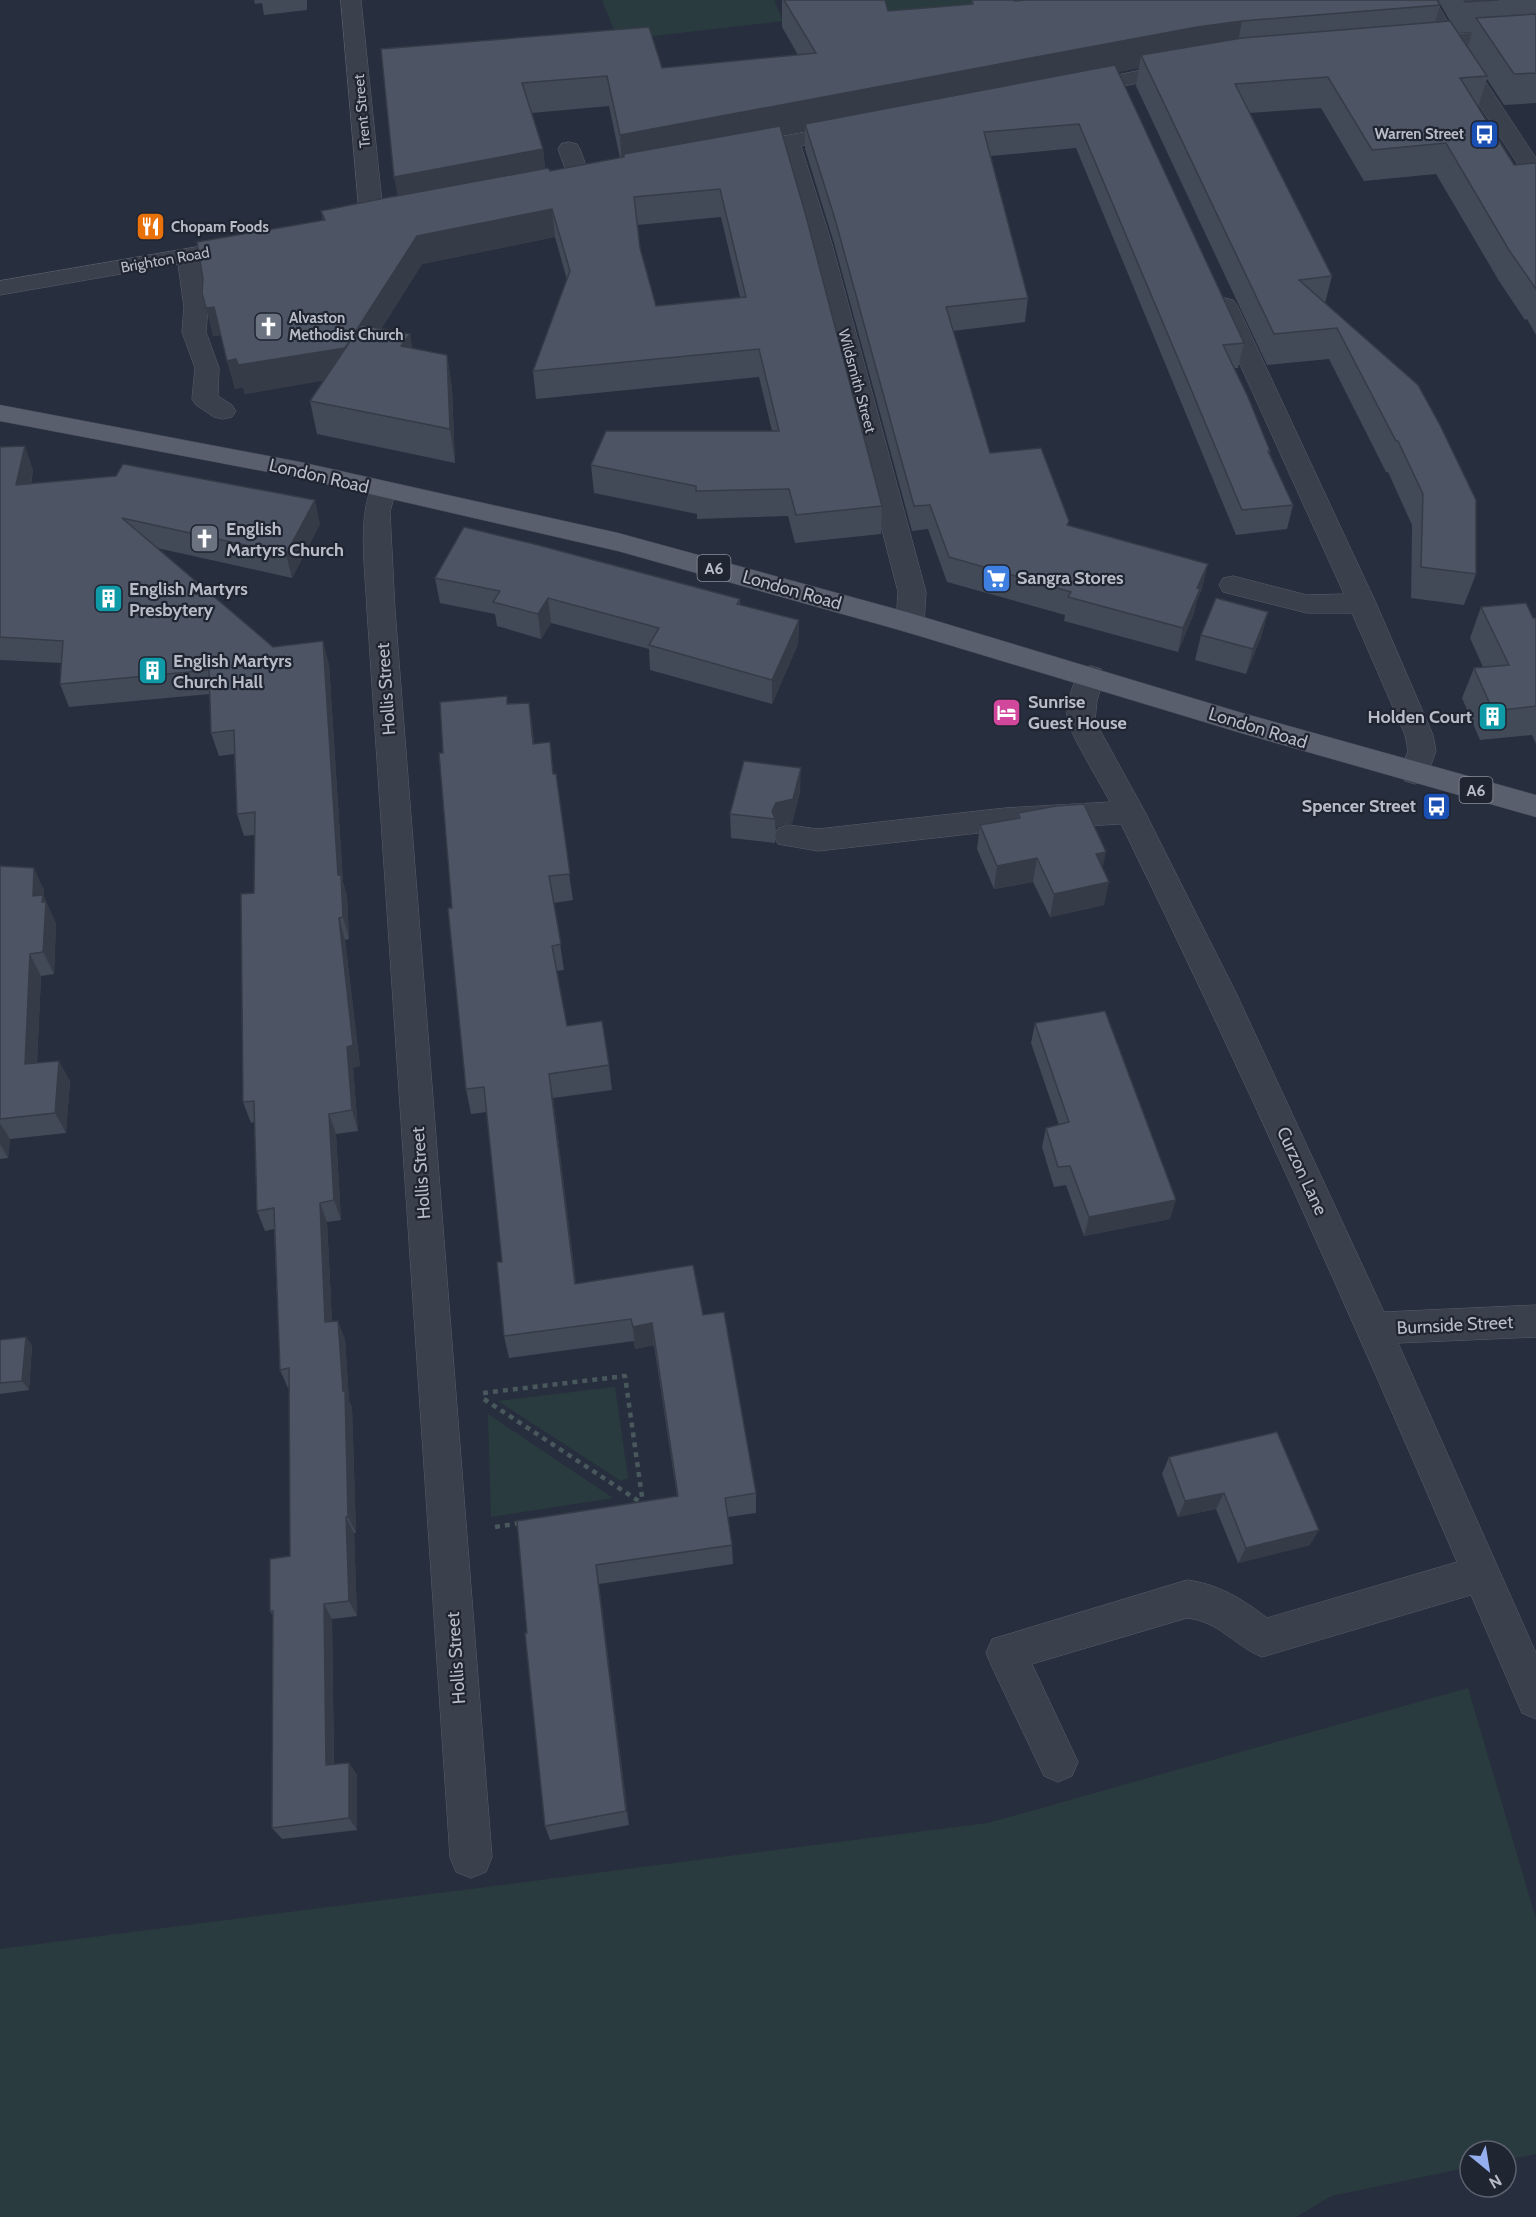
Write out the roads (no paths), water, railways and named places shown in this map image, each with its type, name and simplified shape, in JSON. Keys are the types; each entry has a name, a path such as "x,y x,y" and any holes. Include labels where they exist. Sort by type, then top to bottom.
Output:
{"main road":[{"name":"London Road","path":"0,413 300,470 618,542 909,622 1241,723 1536,806"}],"street":[{"name":"Trent Street","path":"349,227 383,220 351,0"},
{"path":"1425,0 1448,41 1536,175"},
{"path":"1401,45 1536,34"},
{"path":"1054,93 1126,92 1203,65"},
{"path":"720,155 867,127"},
{"name":"Wildsmith Street","path":"789,142 820,244 912,592 909,622"},
{"path":"569,149 581,182"},
{"path":"558,186 605,177"},
{"name":"Brighton Road","path":"0,288 268,241"},
{"path":"188,255 196,307 194,332 207,368 205,399 223,411"},
{"path":"1216,288 1362,603 1419,735 1422,751 1415,773"},
{"name":"Hollis Street","path":"384,490 377,512 381,610 471,1857"},
{"path":"1233,585 1307,604 1362,603"},
{"name":"Curzon Lane","path":"1091,676 1083,700 1081,721 1130,812 1222,997 1374,1328 1531,1685"},
{"path":"789,836 818,840 1005,819 1130,812"},
{"name":"Burnside Street","path":"1374,1328 1536,1321"},
{"path":"1058,1762 1006,1653 1187,1599 1205,1600 1262,1638 1482,1573"}],"place":[{"name":"Warren Street","path":"1485,134"},
{"name":"Chopam Foods","path":"150,227"},
{"name":"Alvaston Methodist Church","path":"268,327"},
{"name":"English Martyrs Church","path":"205,539"},
{"name":"Sangra Stores","path":"996,578"},
{"name":"English Martyrs Presbytery","path":"108,599"},
{"name":"English Martyrs Church Hall","path":"152,671"},
{"name":"Sunrise Guest House","path":"1007,712"},
{"name":"Holden Court","path":"1493,717"},
{"name":"Spencer Street","path":"1437,806"}]}
